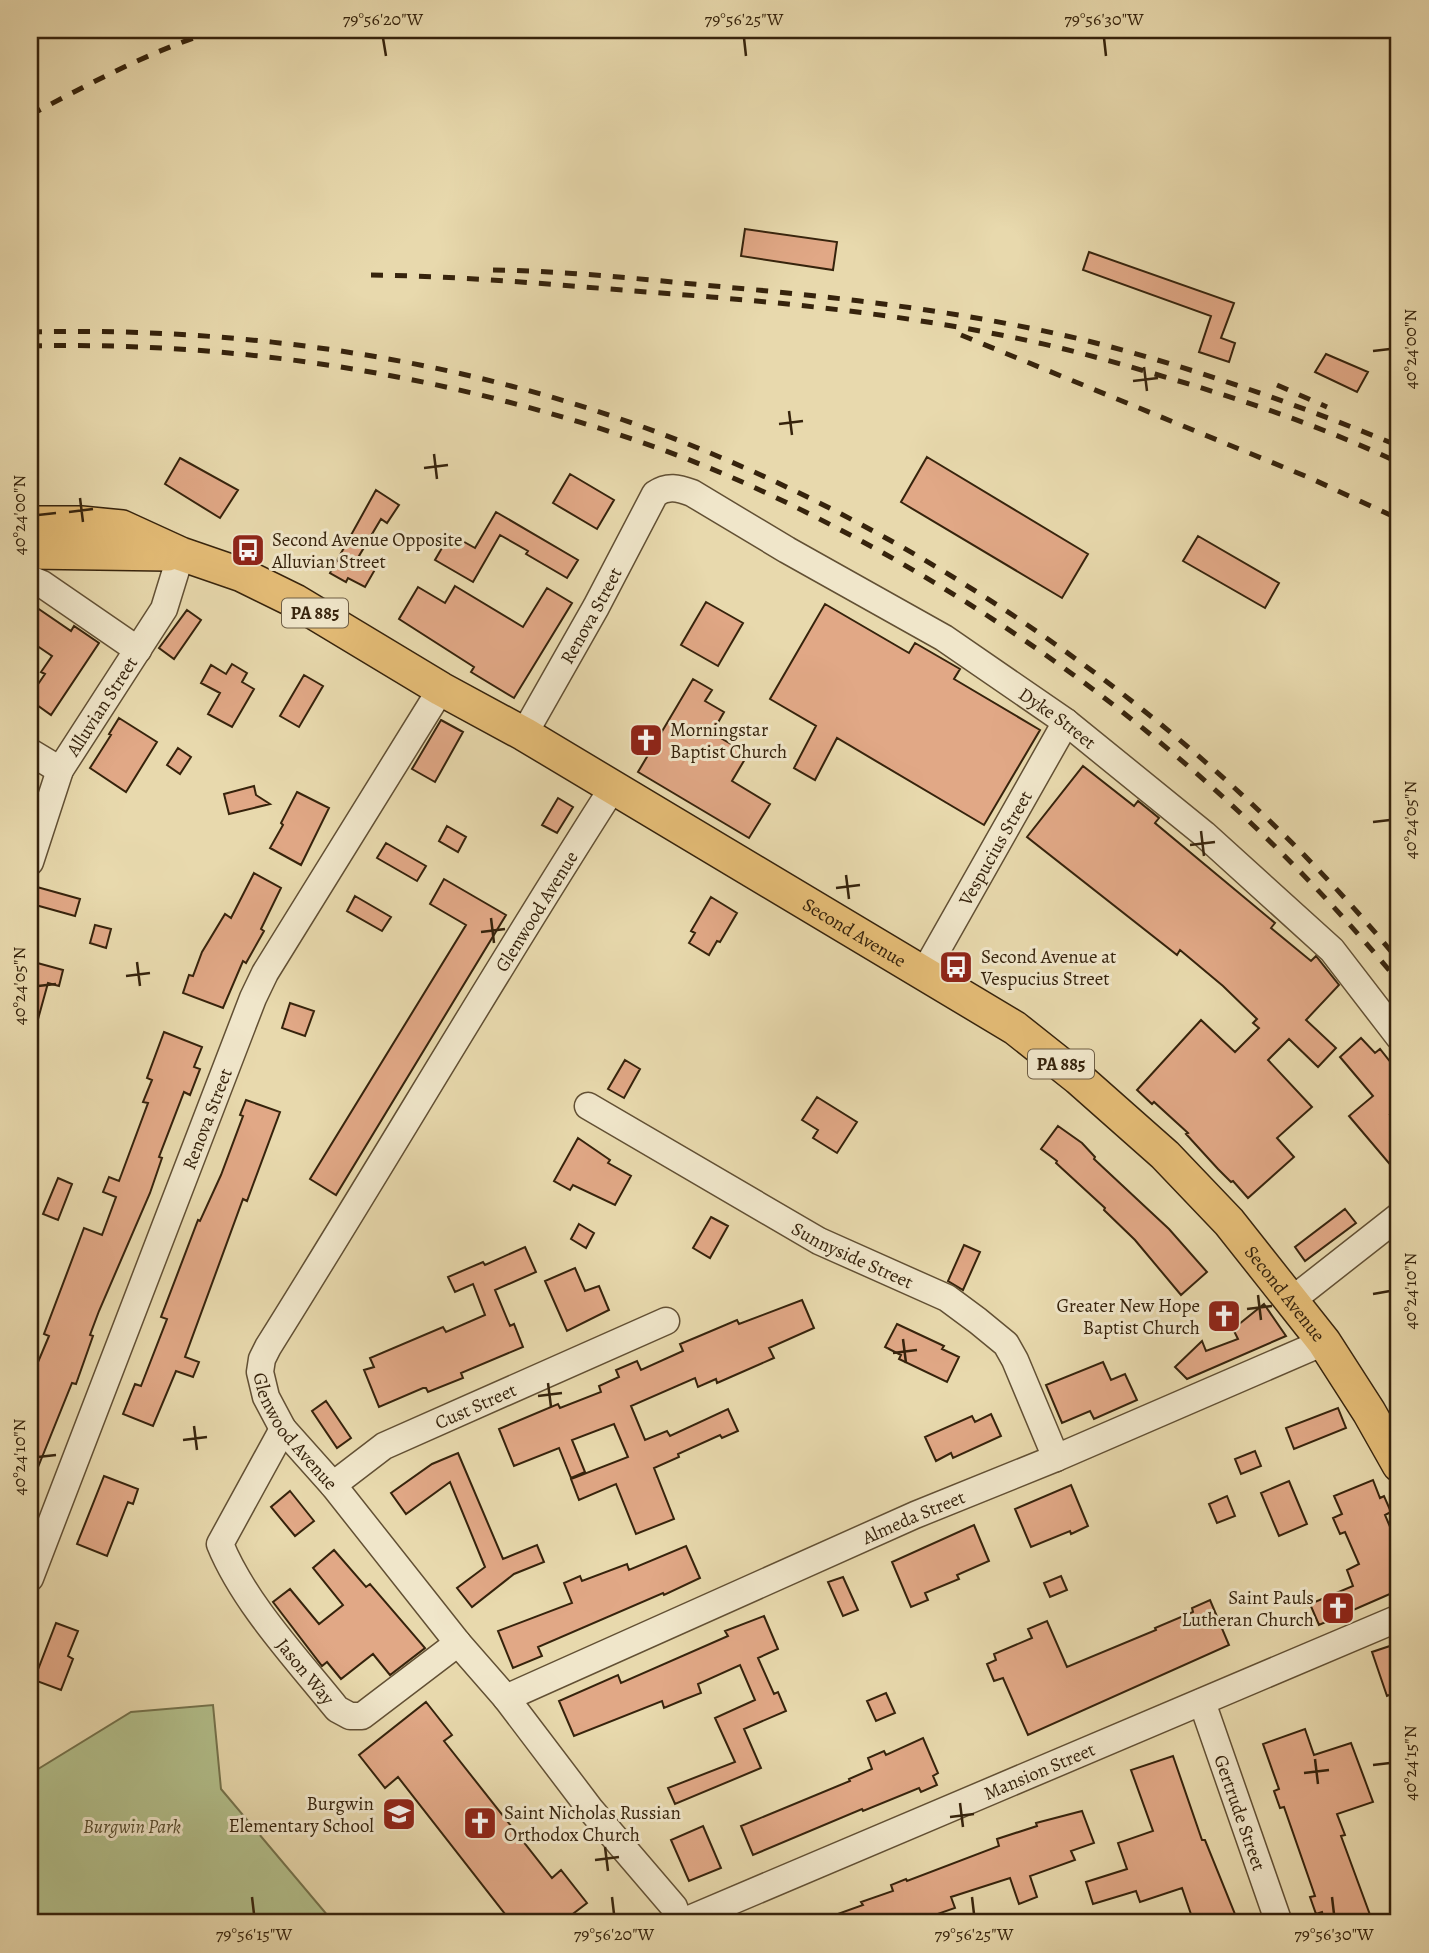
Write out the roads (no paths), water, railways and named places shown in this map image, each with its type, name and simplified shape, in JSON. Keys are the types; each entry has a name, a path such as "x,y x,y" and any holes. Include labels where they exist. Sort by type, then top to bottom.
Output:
{"main road":[{"name":"Second Avenue","path":"30,523 81,523 122,527 181,554 242,575 295,601 441,689 524,734 1015,1028 1129,1121 1206,1197 1324,1342 1399,1465"},
{"name":"Second Avenue","path":"30,552 181,554"}],"street":[{"name":"Dyke Street","path":"655,494 669,487 692,493 944,638 1066,723 1203,834 1332,950 1399,1037"},
{"name":"Renova Street","path":"524,734 596,607 655,494"},
{"name":"Alluvian Street","path":"30,862 60,770 164,609 181,554"},
{"path":"30,579 42,584 138,650"},
{"name":"Renova Street","path":"30,1578 253,998 271,963 441,689"},
{"name":"Vespucius Street","path":"924,973 1066,723"},
{"path":"30,752 60,770"},
{"name":"Glenwood Avenue","path":"612,789 533,913 262,1359 260,1372 266,1397 283,1429 333,1485 458,1643 506,1698 591,1810 674,1907 680,1923"},
{"name":"Sunnyside Street","path":"588,1106 819,1241 947,1298 978,1321 1006,1344 1056,1458"},
{"path":"1292,1300 1399,1216"},
{"name":"Cust Street","path":"333,1485 384,1446 666,1321"},
{"name":"Almeda Street","path":"506,1698 915,1515 1056,1458 1324,1342"},
{"name":"Jason Way","path":"283,1429 220,1544 229,1568 243,1590 337,1709 343,1714 362,1716 458,1643"},
{"name":"Mansion Street","path":"680,1923 1399,1618"},
{"name":"Gertrude Street","path":"1202,1702 1279,1923"}],"railway":[{"path":"30,115 146,57 218,30"},
{"path":"1387,30 1399,34"},
{"path":"493,270 604,276 807,295 993,321 1084,340 1204,374 1399,446"},
{"path":"371,275 503,281 726,298 818,307 956,327 1059,348 1186,383 1305,423 1393,460"},
{"path":"30,332 90,331 212,337 272,342 393,360 511,386 636,424 760,475 882,536 999,606 1111,685 1216,771 1312,863 1399,961"},
{"path":"961,335 1310,478 1399,519"},
{"path":"30,346 110,346 268,357 425,383 579,422 655,447 712,469 795,507 876,549 950,592 1091,688 1222,796 1284,855 1343,917 1399,982"},
{"path":"1277,385 1327,407"}],"place":[{"name":"Second Avenue Opposite Alluvian Street","path":"248,550"},
{"name":"Morningstar Baptist Church","path":"646,740"},
{"name":"Second Avenue at Vespucius Street","path":"956,967"},
{"name":"Greater New Hope Baptist Church","path":"1224,1316"},
{"name":"Saint Pauls Lutheran Church","path":"1338,1608"},
{"name":"Burgwin Elementary School","path":"399,1814"},
{"name":"Saint Nicholas Russian Orthodox Church","path":"480,1823"}],"park label":[{"name":"Burgwin Park","path":"132,1826"}]}
